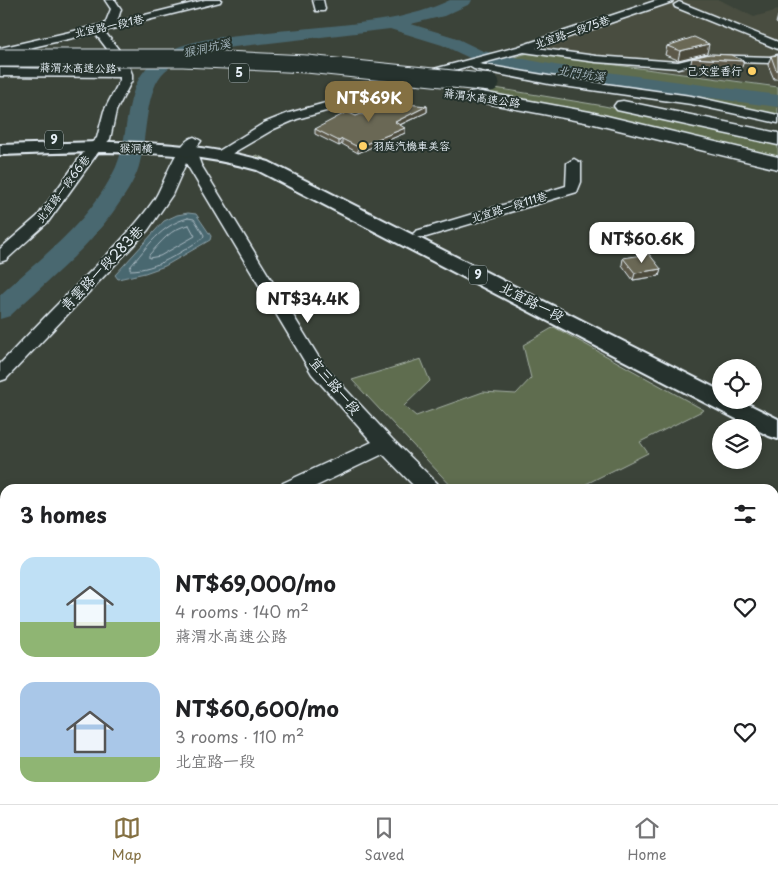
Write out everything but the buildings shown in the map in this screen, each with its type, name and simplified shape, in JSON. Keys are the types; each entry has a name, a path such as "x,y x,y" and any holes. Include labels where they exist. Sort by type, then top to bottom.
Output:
{"highway":[{"name":"蔣渭水高速公路","path":"0,57 184,58 298,64 491,83 654,112 778,139"},
{"name":"蔣渭水高速公路","path":"0,57 172,70 306,77 419,89 542,107 653,131 778,163"}],"main road":[{"name":"9","path":"0,140 102,144"},
{"name":"9","path":"0,150 102,144"},
{"name":"猴洞橋","path":"102,144 181,144"},
{"name":"北宜路一段","path":"181,144 257,153 316,180 712,381"},
{"name":"北宜路一段","path":"227,150 263,166 778,430"},
{"path":"762,407 778,415"}],"street":[{"name":"北宜路一段1巷","path":"0,57 97,29 134,22 216,0"},
{"name":"北宜路一段75巷","path":"474,63 522,50 668,0"},
{"path":"97,29 121,58 126,74 126,80 110,111 102,144"},
{"path":"522,50 596,59 678,65 707,58 770,60 778,58"},
{"path":"0,57 115,52"},
{"path":"227,150 269,126 294,116 390,89 438,71 474,63 549,80 691,100 778,119"},
{"path":"0,72 126,74"},
{"name":"北宜路一段66巷","path":"0,257 43,219 102,144"},
{"name":"青雲路一段283巷","path":"0,374 77,294 117,256 143,227 165,195 178,165 181,144"},
{"name":"宜三路一段","path":"181,144 318,370 385,444 425,484"},
{"name":"北宜路一段111巷","path":"421,234 572,189 574,163"},
{"path":"301,484 385,444"}],"lane":[{"path":"110,0 116,9 111,17 110,26"},
{"path":"679,5 778,46"}],"shaded area":[{"name":"己文堂香行","path":"680,0 720,0 754,17 778,10 778,86 522,52"}],"green space":[{"path":"528,53 778,87 778,115 498,68 493,63"},
{"path":"489,87 604,106 778,143 778,159 591,114 478,92"},
{"path":"257,155 486,271 481,274 252,157"},
{"path":"554,327 704,410 640,442 648,453 586,484 449,484 352,380 421,359 430,381 404,406 416,416 483,392 516,394 531,378 523,345"}],"water":[{"path":"196,214 211,236 210,240 165,266 118,279 115,275 164,221 177,215"}],"waterway":[{"name":"猴洞坑溪","path":"0,310 64,252 106,205 118,187 128,164 134,142 140,101 146,84 157,68 176,55 206,45 390,24 438,12 464,0"},
{"name":"北門坑溪","path":"391,24 448,41 478,56 555,71 778,101"}],"place":[{"name":"己文堂香行","path":"752,71"},
{"name":"羽庭汽機車美容","path":"363,146"}]}
